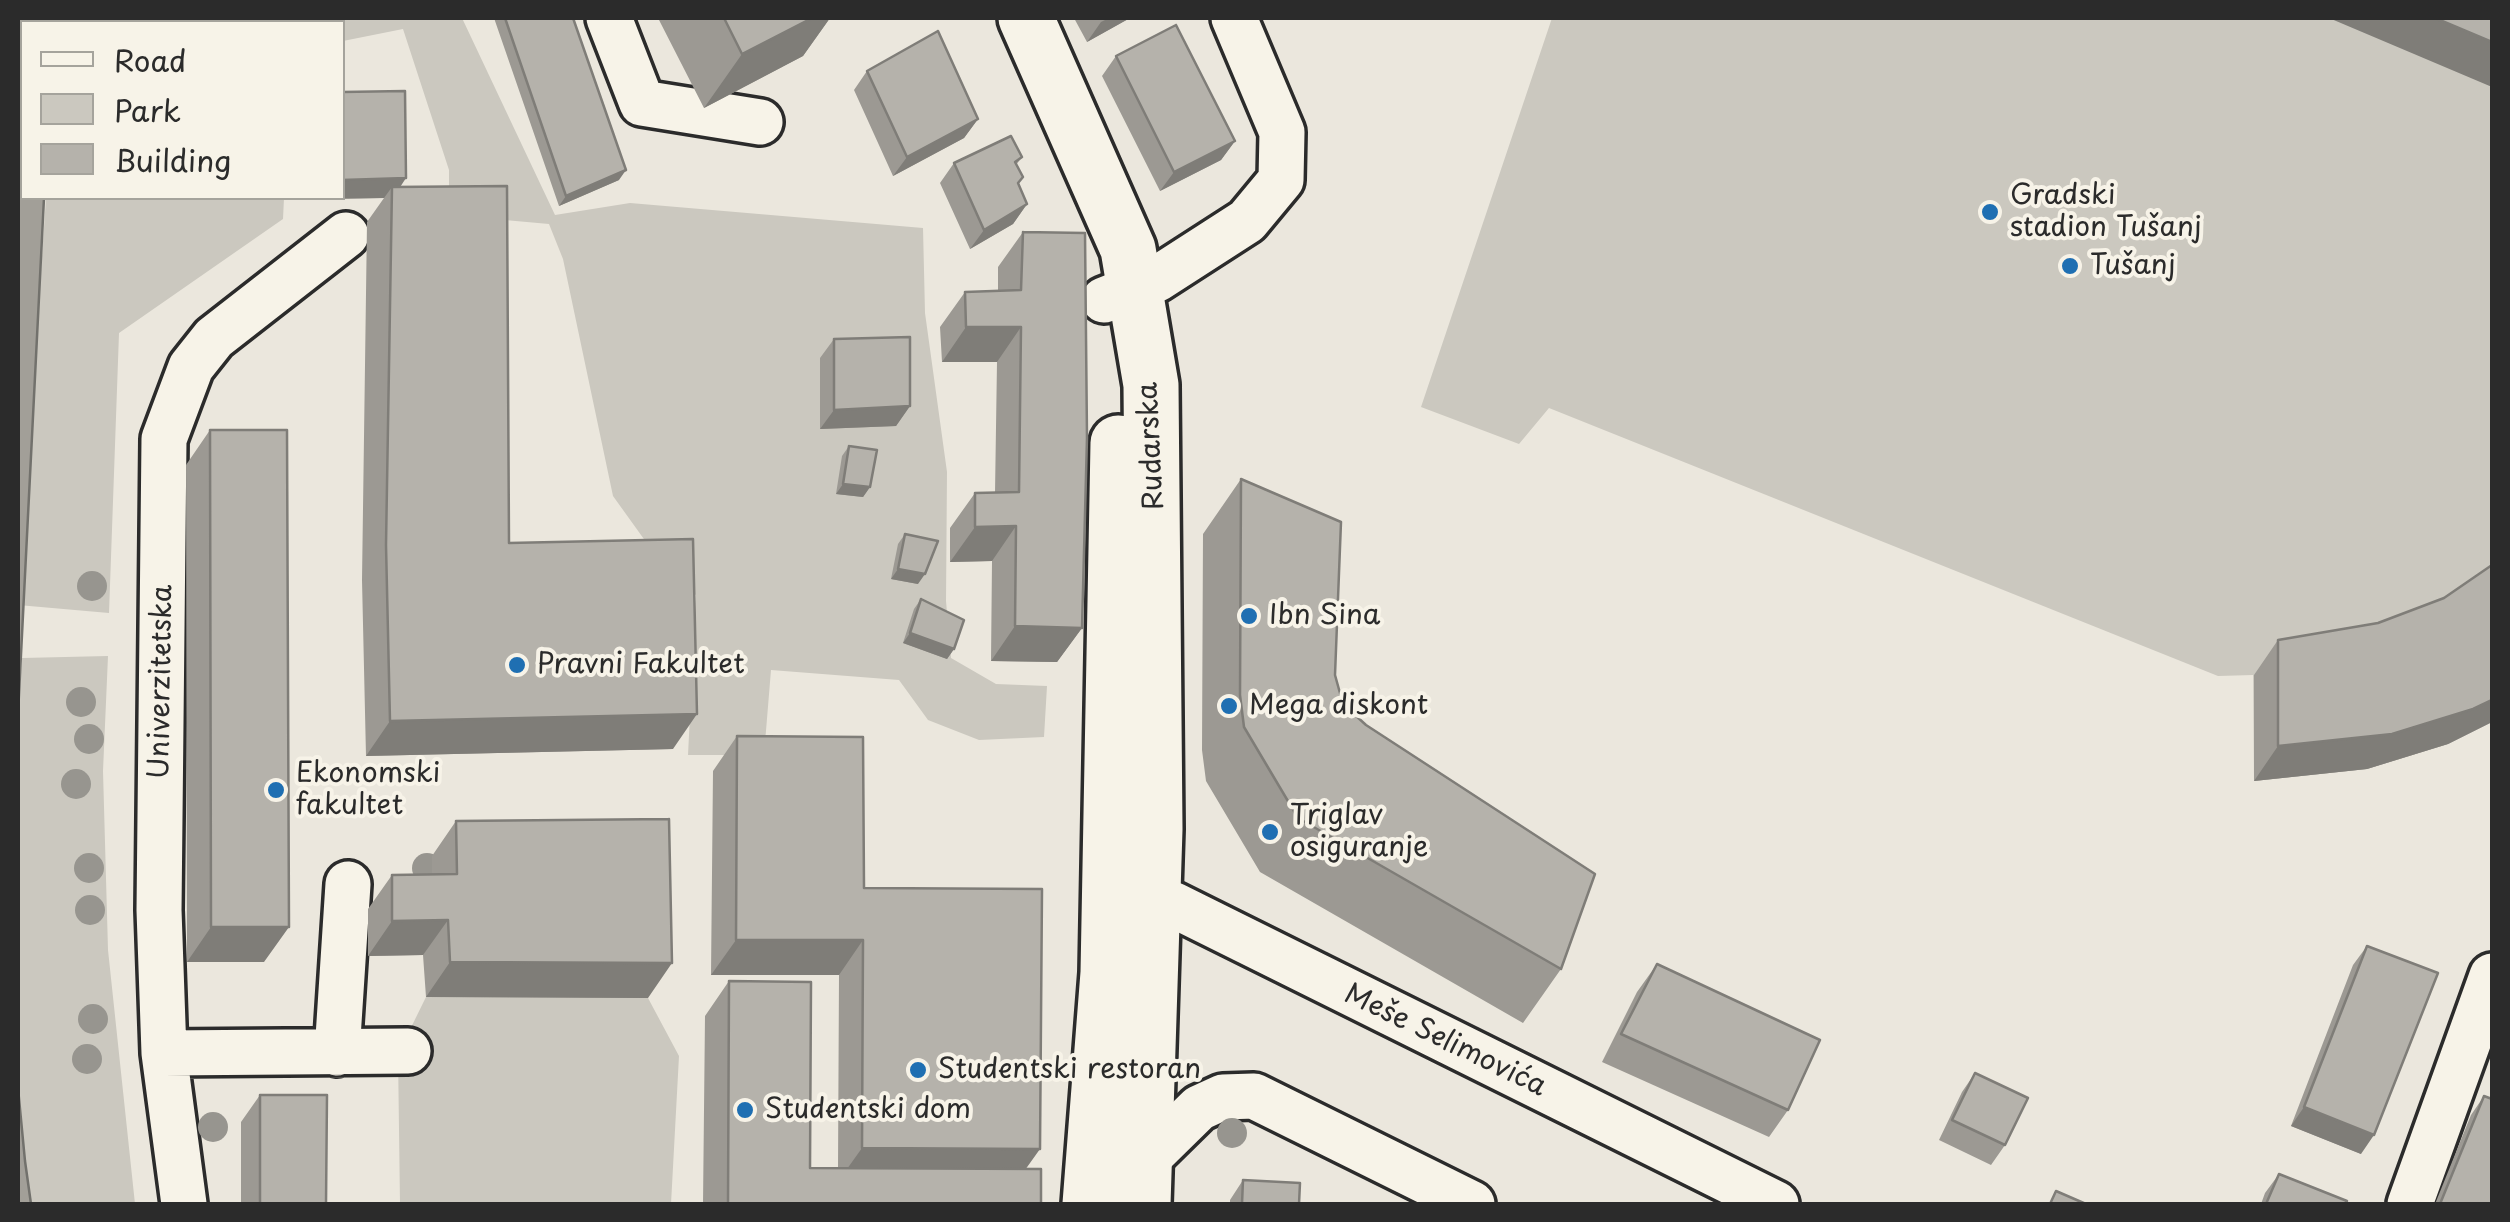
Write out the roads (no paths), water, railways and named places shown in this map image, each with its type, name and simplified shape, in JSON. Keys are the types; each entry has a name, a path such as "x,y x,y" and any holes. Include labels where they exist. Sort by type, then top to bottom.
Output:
{"main road":[{"name":"Rudarska","path":"994,18 1120,294 1151,385 1155,503 1130,894"},
{"name":"Rudarska","path":"1026,18 1128,249 1120,294"},
{"path":"1130,894 1144,1183"},
{"path":"1090,1204 1108,973 1130,894"}],"street":[{"path":"609,18 642,104 760,122"},
{"path":"1120,294 1248,221 1281,180 1282,132 1234,18"},
{"name":"Univerzitetska","path":"184,1204 164,1053 159,910 164,439 191,367 214,338 346,235"},
{"path":"338,1052 348,884"},
{"name":"Meše Selimovića","path":"1130,894 1776,1204"},
{"path":"2410,1204 2492,976"},
{"path":"164,1053 408,1052"},
{"path":"1144,1183 1199,1108 1223,1097 1254,1096 1472,1204"}],"place":[{"name":"Gradski stadion Tušanj","path":"1990,212"},
{"name":"Tušanj","path":"2070,266"},
{"name":"Ibn Sina","path":"1249,616"},
{"name":"Pravni Fakultet","path":"517,665"},
{"name":"Mega diskont","path":"1229,706"},
{"name":"Ekonomski fakultet","path":"276,790"},
{"name":"Triglav osiguranje","path":"1270,832"},
{"name":"Studentski restoran","path":"918,1070"},
{"name":"Studentski dom","path":"745,1110"}]}
